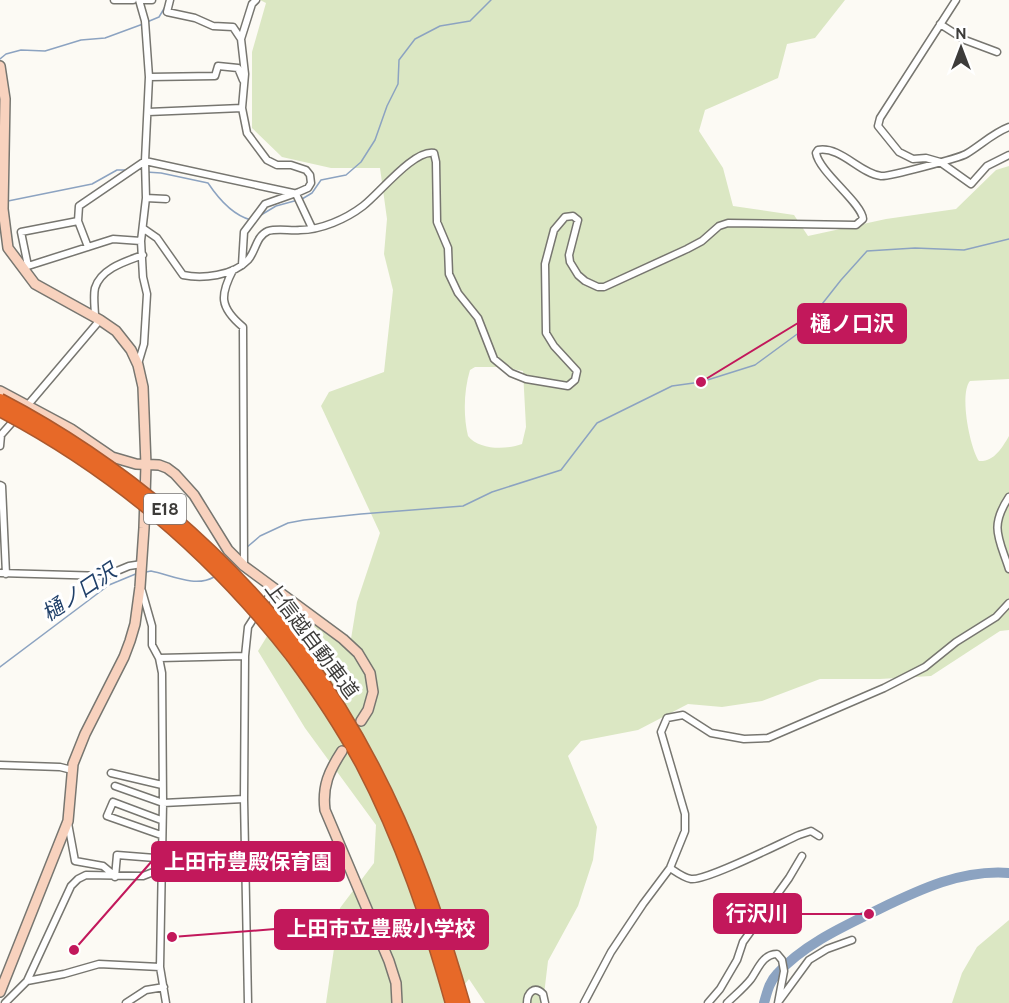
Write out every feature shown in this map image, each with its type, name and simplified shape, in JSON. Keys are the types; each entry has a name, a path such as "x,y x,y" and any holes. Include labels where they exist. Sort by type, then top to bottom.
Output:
{"highway":[{"name":"上信越自動車道","path":"0,400 83,448 168,511 240,579 353,729 398,816 434,909 463,1003"},
{"name":"上信越自動車道","path":"0,410 78,456 161,517 233,585 297,654 345,734 389,821 413,880 452,1003"}],"main road":[{"path":"0,66 5,99 3,202 8,248 34,284 98,319 116,331 124,340 138,365 143,387 146,465 140,587 135,624 124,657 84,734 72,770 68,821 0,992"},
{"path":"0,391 71,429 112,457 125,462 159,465 175,474 194,495 228,550 244,566 343,639 366,663 373,692 368,710 361,721"},
{"path":"342,751 326,780 323,794 325,810 389,961 396,983 397,1003"}],"street":[{"path":"114,0 133,0"},
{"path":"138,365 143,355 147,294 143,276 141,241 146,198 145,161 149,77 145,21 141,0 152,0"},
{"path":"170,0 167,12 195,18 213,26 233,27 241,39"},
{"path":"242,265 244,232 265,204 296,194 308,188 310,183 310,175 302,168 277,165 267,160 247,133 242,108 245,74 241,39 252,4 256,0"},
{"path":"956,0 880,118 878,126 899,152 913,159 926,158 940,162 971,184 987,166 1009,154"},
{"path":"940,24 965,40 997,52"},
{"path":"149,77 215,76 218,66 222,66 238,68 243,83"},
{"path":"148,112 242,108"},
{"path":"144,229 157,238 183,275 201,277 233,270 248,260 265,232 303,231 340,221 363,206 397,174 425,153 434,153 437,222 448,248 449,274 458,293 478,318 494,359 511,374 526,379 568,386 578,374 546,333 545,264 554,230 565,217 573,216 578,220 569,255 572,269 585,281 604,287 687,249 702,241 719,226 728,223 856,225 862,219 862,212 841,190 818,159 816,153 818,150 832,151 875,175 886,177 960,157 993,134 1009,127"},
{"path":"88,248 78,221 79,206 145,161 296,194"},
{"path":"296,194 312,228"},
{"path":"146,198 166,199"},
{"path":"78,221 21,232 28,266 113,239 141,241"},
{"path":"0,446 1,435 98,319 95,287 100,279 111,268 143,255"},
{"path":"233,270 223,291 222,300 233,319 243,327 244,566"},
{"path":"0,484 5,515 3,574 105,576 129,566 141,570"},
{"path":"1009,497 999,512 997,522 998,535 1009,569"},
{"path":"140,587 152,626 152,645 159,658 162,673 163,803 160,967 166,1003"},
{"path":"248,1003 244,799 245,656 248,627 275,588"},
{"path":"584,1003 611,952 670,868 685,831 685,814 661,732 667,718 683,715 711,733 744,740 768,738 884,688 925,667 956,642 996,617 1009,603"},
{"path":"159,658 245,656"},
{"path":"0,765 60,767 72,770"},
{"path":"111,773 162,785"},
{"path":"115,786 163,803 244,799"},
{"path":"161,820 113,802 107,816 161,835"},
{"path":"68,821 75,861 103,866 115,877"},
{"path":"670,868 688,879 695,879 729,867 799,835 811,831 819,836"},
{"path":"115,877 117,855 155,858 161,854"},
{"path":"708,1003 720,989 737,960 743,942 802,856"},
{"path":"5,1003 27,981 71,886 78,879 86,875 143,876 161,867 203,874 247,871"},
{"path":"778,1002 809,960 827,949 852,940"},
{"path":"727,1003 750,980 762,961 772,954 777,954 783,963 784,971 778,1002"},
{"path":"27,981 99,964 160,967"},
{"path":"126,1003 146,990 164,987"},
{"path":"527,1003 528,994 532,990 543,993 545,1003"}],"green space":[{"path":"260,0 845,0 815,38 787,44 778,78 705,110 699,131 723,168 733,206 794,215 808,236 886,219 956,209 996,170 1009,166 1009,379 970,381 967,388 966,409 972,445 979,461 993,457 1009,436 1009,630 1000,631 931,676 820,679 762,701 722,707 688,704 638,730 581,741 568,756 597,827 593,860 578,906 548,961 543,1003 485,1003 469,979 450,1003 326,1003 340,908 374,863 376,825 305,728 258,651 285,607 350,645 357,602 380,533 321,406 329,392 384,372 393,290 384,254 387,219 380,168 331,168 282,157 252,128 252,52 266,3","holes":["475,367 501,367 523,371 526,427 522,444 493,448 479,444 468,436 465,420 465,394 470,370"]},
{"path":"1009,920 1009,1003 952,1003 962,973 977,947"}],"waterway":[{"path":"302,199 312,193 321,180 346,175 361,162 375,140 387,106 398,84 399,60 415,39 440,26 470,21 491,0"},
{"path":"147,22 159,17 165,7"},
{"path":"0,59 6,54 21,50 45,51 81,40 105,38 143,24"},
{"path":"8,201 92,184 117,170 126,170"},
{"path":"146,172 208,183 232,210 251,220"},
{"path":"261,215 276,206 298,200"},
{"name":"樋ノ口沢","path":"246,548 260,536 288,523 361,514 463,506 492,492 561,470 597,423 672,386 701,382 755,365 800,332 867,251 915,248 964,250 1009,239"},
{"name":"樋ノ口沢","path":"146,572 151,571 191,581 214,577"},
{"name":"樋ノ口沢","path":"0,667 109,585 138,573"},
{"path":"764,1003 772,981 787,964 808,947 845,926 936,884 972,875 1009,873"}],"place":[{"name":"樋ノ口沢","path":"701,382"},
{"name":"行沢川","path":"869,914"},
{"name":"上田市立豊殿小学校","path":"172,937"},
{"name":"上田市豊殿保育園","path":"74,950"}]}
